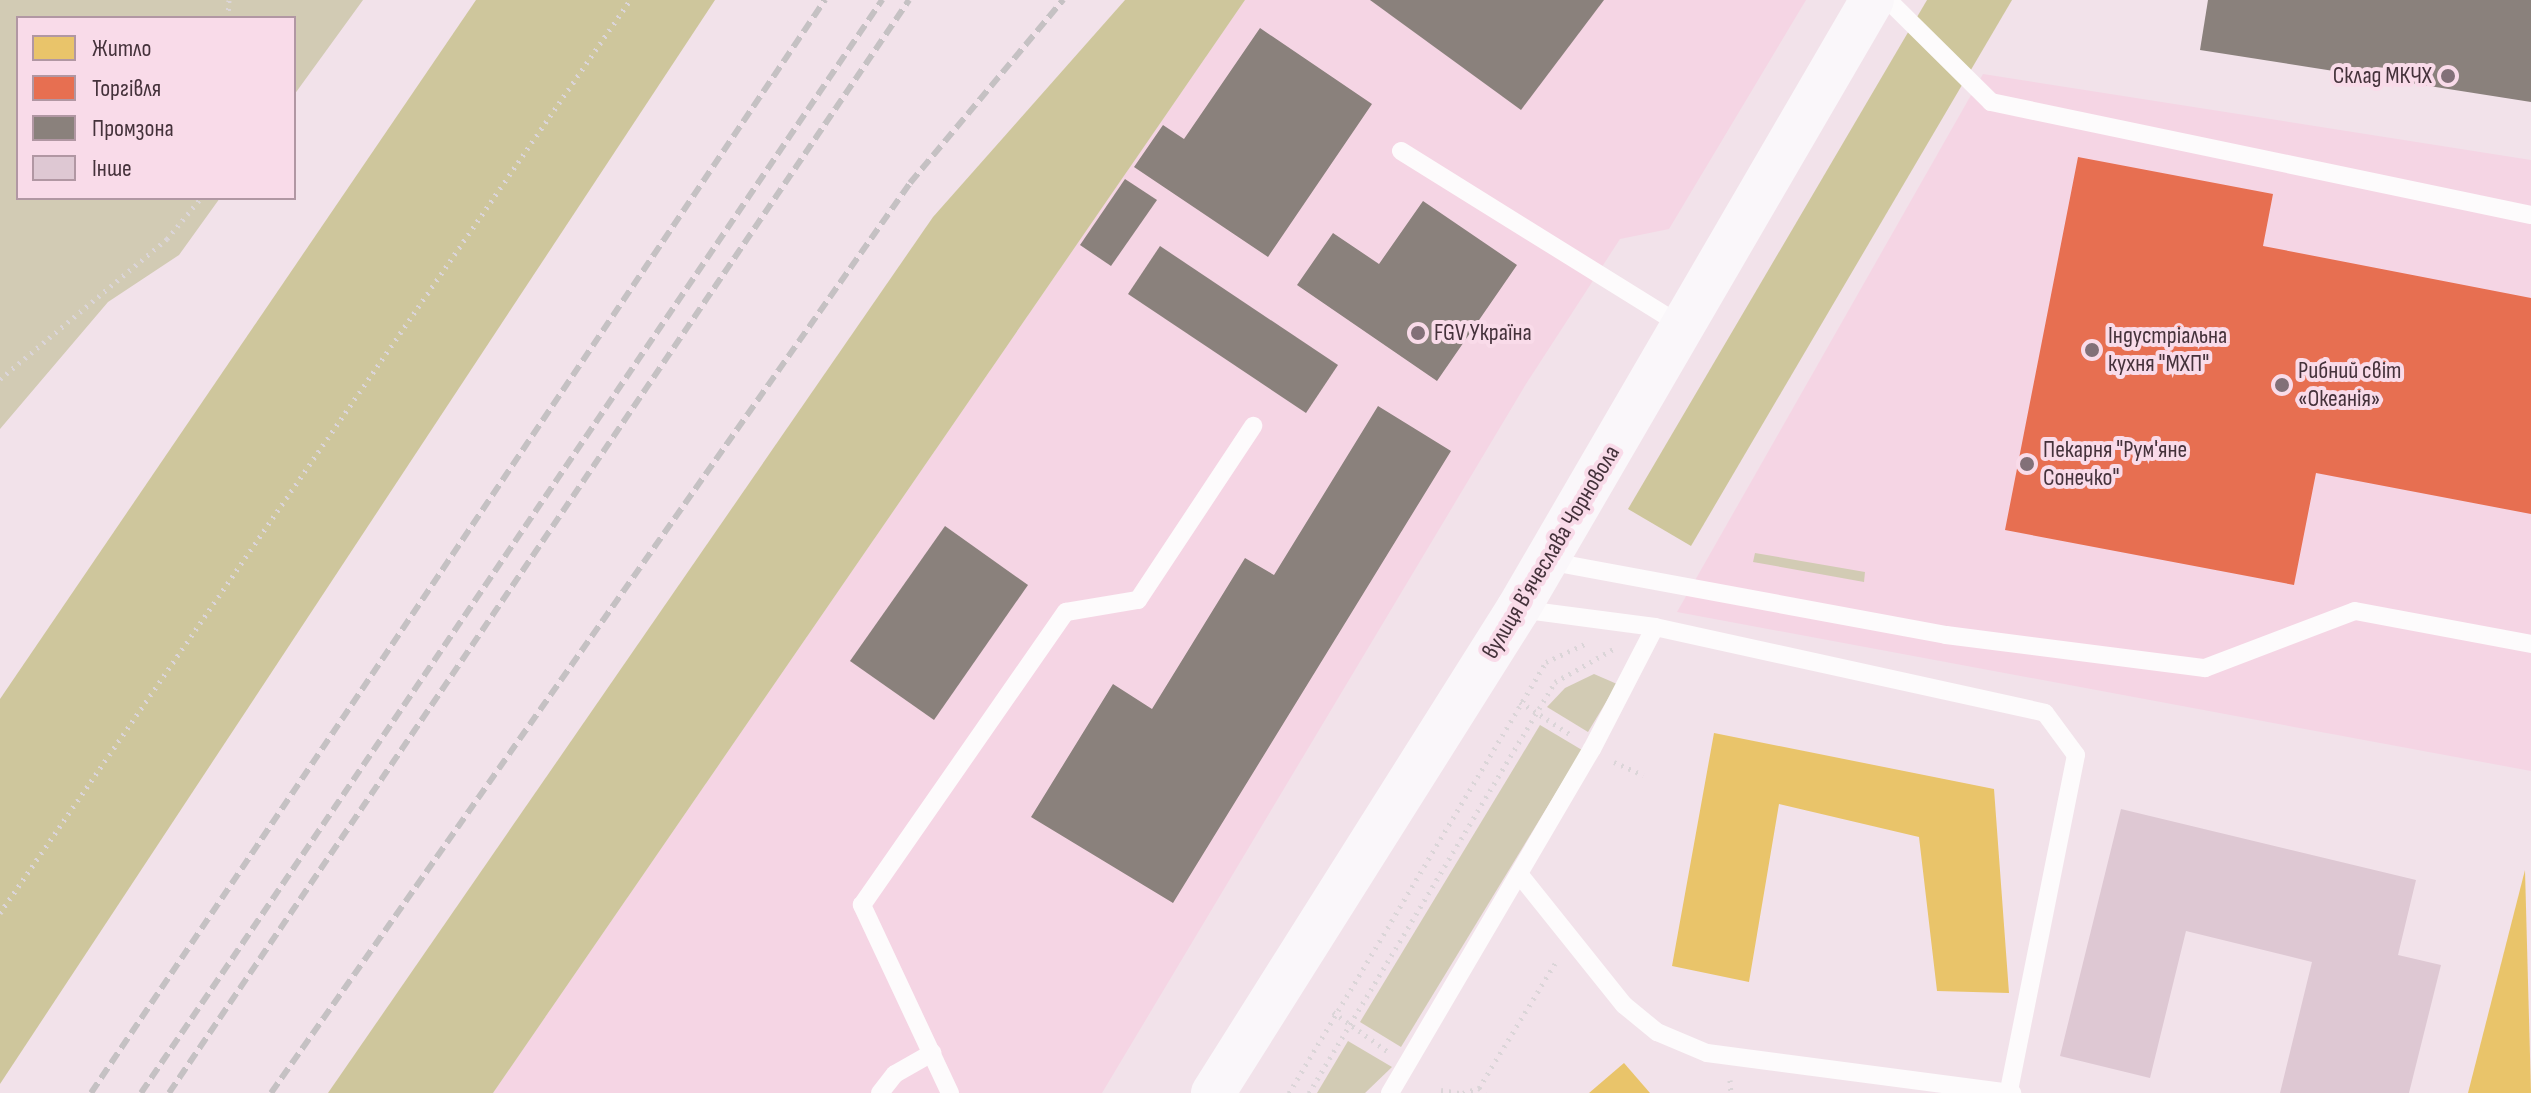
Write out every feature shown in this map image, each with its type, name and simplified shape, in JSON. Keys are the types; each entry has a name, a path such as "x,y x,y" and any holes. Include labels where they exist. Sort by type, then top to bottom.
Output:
{"main road":[{"name":"вулиця Вʼячеслава Чорновола","path":"1213,1093 1547,561 1686,329 1872,0"}],"lane":[{"path":"1888,0 1991,102 2531,215"},
{"path":"1401,151 1686,329"},
{"path":"950,1093 862,905 1066,612 1138,600 1253,426"},
{"path":"1547,561 1946,635 2205,668 2355,611 2531,644"},
{"path":"1518,609 1655,627 2045,713 2076,755 2010,1091 1906,1085 1707,1053 1657,1032 1624,1005 1519,874"},
{"path":"1390,1093 1519,874 1655,627"},
{"path":"880,1093 895,1074 932,1053"}],"path":[{"path":"0,913 630,0"},
{"path":"0,378 167,239 199,200"},
{"path":"1289,1093 1333,1012 1546,662 1587,646 1601,619"},
{"path":"1309,1093 1555,682 1655,627"},
{"path":"1520,702 1586,746"},
{"path":"1614,762 1643,775"},
{"path":"1441,1090 1462,1093 1479,1088 1571,938"},
{"path":"1333,1012 1387,1051"},
{"path":"1479,1088 1485,1093"}],"shaded area":[{"path":"0,0 363,0 296,92 296,16 16,16 16,200 219,200 179,255 108,302 0,429"},
{"path":"476,0 715,0 0,1084 0,699"},
{"path":"1125,0 1245,0 493,1093 328,1093 933,217"},
{"path":"1245,0 1806,0 1669,229 1620,239 1526,384 1102,1093 493,1093"},
{"path":"1927,0 2012,0 1691,546 1628,509"},
{"path":"1983,74 2531,160 2531,771 1677,612"},
{"path":"1755,553 1865,572 1864,582 1753,562"},
{"path":"1594,674 1617,684 1588,732 1547,707 1565,688"},
{"path":"1540,725 1582,750 1401,1047 1360,1022"},
{"path":"1348,1041 1392,1067 1365,1093 1317,1093"}],"building: Житло":[{"path":"1714,733 1994,789 2009,993 1937,991 1919,837 1779,804 1749,982 1672,966"},
{"path":"2525,870 2531,1093 2468,1093"},
{"path":"1624,1063 1650,1093 1589,1093"}],"building: Торгівля":[{"name":"Рибний світ «Океанія»","path":"2078,157 2273,194 2263,246 2531,298 2531,514 2316,473 2294,585 2005,530"}],"building: Промзона":[{"path":"1370,0 1604,0 1521,110"},
{"name":"Склад МКЧХ","path":"2208,0 2531,0 2531,102 2200,50"},
{"path":"1260,28 1372,104 1268,257 1134,167 1163,125 1184,139"},
{"path":"1125,179 1157,200 1111,266 1080,245"},
{"name":"FGV Україна","path":"1423,201 1517,265 1437,381 1297,285 1333,233 1379,264"},
{"path":"1160,246 1338,365 1306,413 1128,294"},
{"path":"1378,406 1451,451 1173,903 1031,817 1113,684 1152,709 1245,558 1274,575"},
{"path":"945,526 1028,585 934,720 850,661"}],"building: Інше":[{"path":"2121,809 2416,880 2398,955 2441,965 2409,1093 2280,1093 2312,962 2186,931 2150,1078 2060,1056"}],"railway":[{"path":"91,1093 825,0"},
{"path":"141,1093 882,0"},
{"path":"169,1093 909,0"},
{"path":"271,1093 910,183 1063,0"}],"place":[{"name":"Склад МКЧХ","path":"2448,76"},
{"name":"FGV Україна","path":"1418,333"},
{"name":"Індустріальна кухня \"МХП\"","path":"2092,350"},
{"name":"Рибний світ «Океанія»","path":"2282,385"},
{"name":"Пекарня \"Рум'яне Сонечко\"","path":"2027,464"}]}
